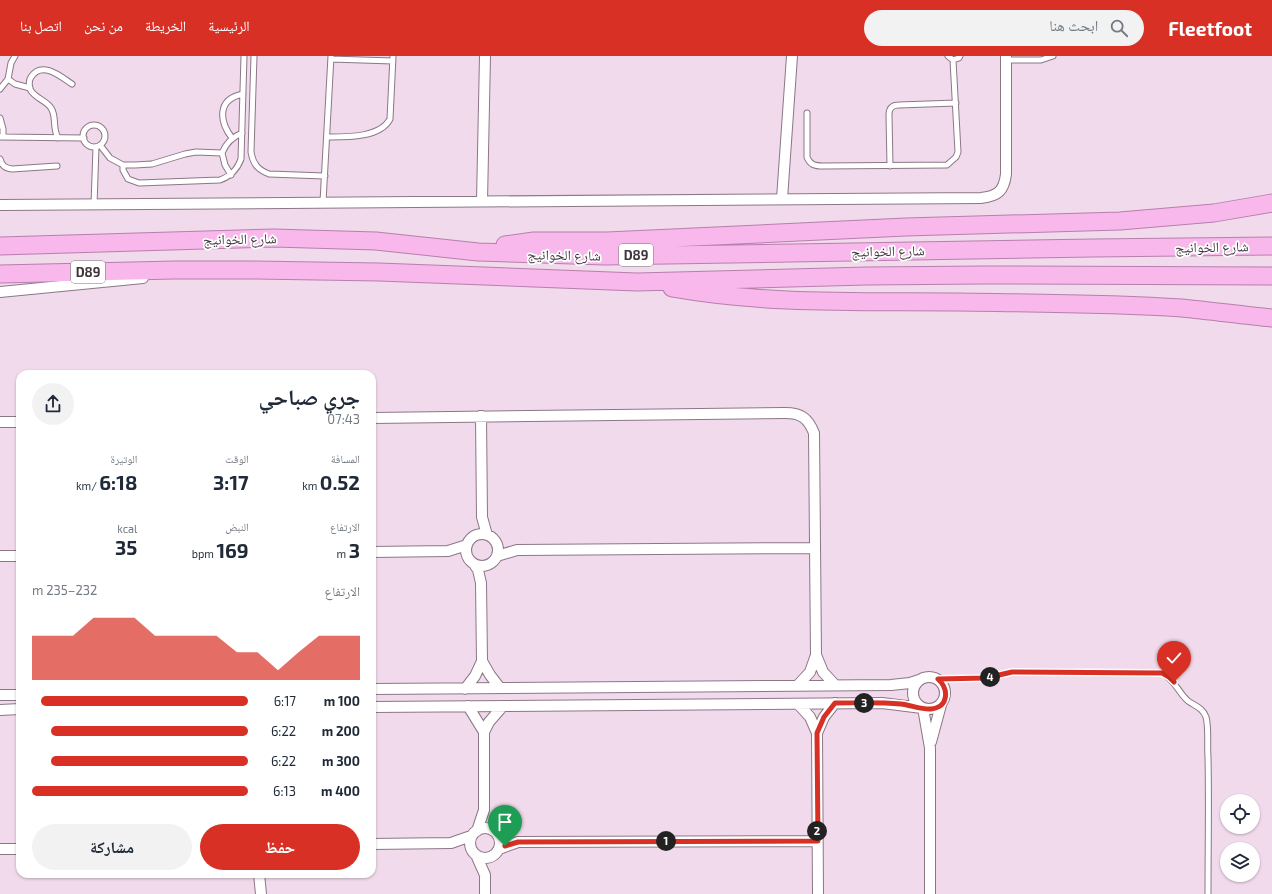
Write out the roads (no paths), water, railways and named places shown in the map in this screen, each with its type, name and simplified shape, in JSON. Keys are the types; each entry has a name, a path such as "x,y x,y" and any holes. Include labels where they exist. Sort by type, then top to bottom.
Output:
{"highway":[{"path":"478,252 513,243 534,241 607,241 906,227 1120,221 1214,213 1272,203"},
{"name":"شارع الخوانيج","path":"0,246 274,238 376,241 478,252 604,256 1272,246"},
{"name":"شارع الخوانيج","path":"0,274 175,270 379,272 637,282 867,276 1272,276"},
{"path":"637,282 715,294 795,302 1077,304 1182,308 1272,318"}],"street":[{"path":"482,201 485,56"},
{"path":"782,199 792,56"},
{"path":"0,205 991,197 1000,192 1005,184 1006,58"},
{"path":"0,292 147,278 175,270"},
{"path":"376,418 795,413 803,417 810,424 814,433 816,656 810,672 798,685"},
{"path":"480,416 482,517 488,536"},
{"path":"0,422 16,422"},
{"path":"465,689 475,676 482,661 482,583 478,570 466,554 467,545 475,536 482,517"},
{"path":"475,536 483,534 491,537 498,550 497,556 490,564 482,583"},
{"path":"496,544 517,550"},
{"path":"376,552 448,551 467,545"},
{"path":"497,556 517,550 815,548"},
{"path":"448,551 482,566 490,564"},
{"path":"0,556 16,556"},
{"path":"816,656 823,672 835,685"},
{"path":"482,661 500,688"},
{"path":"376,690 890,685 931,677 938,679 942,683 946,694 941,705 930,748"},
{"path":"919,680 913,691 914,698 917,704 922,708 930,748 930,894"},
{"path":"0,695 16,695"},
{"path":"817,733 824,717 835,703"},
{"path":"376,707 882,703 932,709 941,705"},
{"path":"798,704 810,717 817,733 818,894"},
{"path":"468,706 484,732"},
{"path":"485,875 470,845 484,810 484,732 492,718 503,706"},
{"path":"0,710 16,710"},
{"path":"484,810 500,842 499,849"},
{"path":"376,844 451,843 485,828 518,842"},
{"path":"485,894 485,875 492,857 499,849 518,842 818,841"},
{"path":"451,843 484,859 492,857"},
{"path":"0,849 16,849"},
{"path":"261,878 261,894"}],"lane":[{"path":"0,89 8,79 11,63 15,56"},
{"path":"123,165 123,170 128,179 139,183 220,180 232,175 241,159 244,56"},
{"path":"254,56 252,160 262,171 269,174 325,176"},
{"path":"807,113 807,157 809,162 813,165 947,165 952,162 958,152 953,60 948,56"},
{"path":"953,60 959,58 960,56"},
{"path":"1006,58 1041,60 1053,56"},
{"path":"323,202 331,58 393,58 390,119 386,125 381,129 359,135 327,137"},
{"path":"30,88 31,77 39,70 44,69 54,72 72,84"},
{"path":"8,79 15,84 30,88 35,95 51,108 54,118 54,129 58,138"},
{"path":"232,138 224,126 222,111 231,98 243,94"},
{"path":"890,166 889,110 891,107 899,105 956,103"},
{"path":"0,118 3,130 2,137 84,138"},
{"path":"91,125 102,128 106,135 103,143 98,146 88,145 84,138 85,130 91,125"},
{"path":"232,175 225,164 222,153 224,147 232,138 242,133"},
{"path":"98,146 110,158 123,165 152,164 184,154 196,152 222,153"},
{"path":"94,205 98,146"},
{"path":"0,159 6,168 57,166"},
{"path":"938,679 986,678 1012,672 1162,673 1169,677 1183,696 1200,709 1206,718 1208,766 1208,894"}]}
